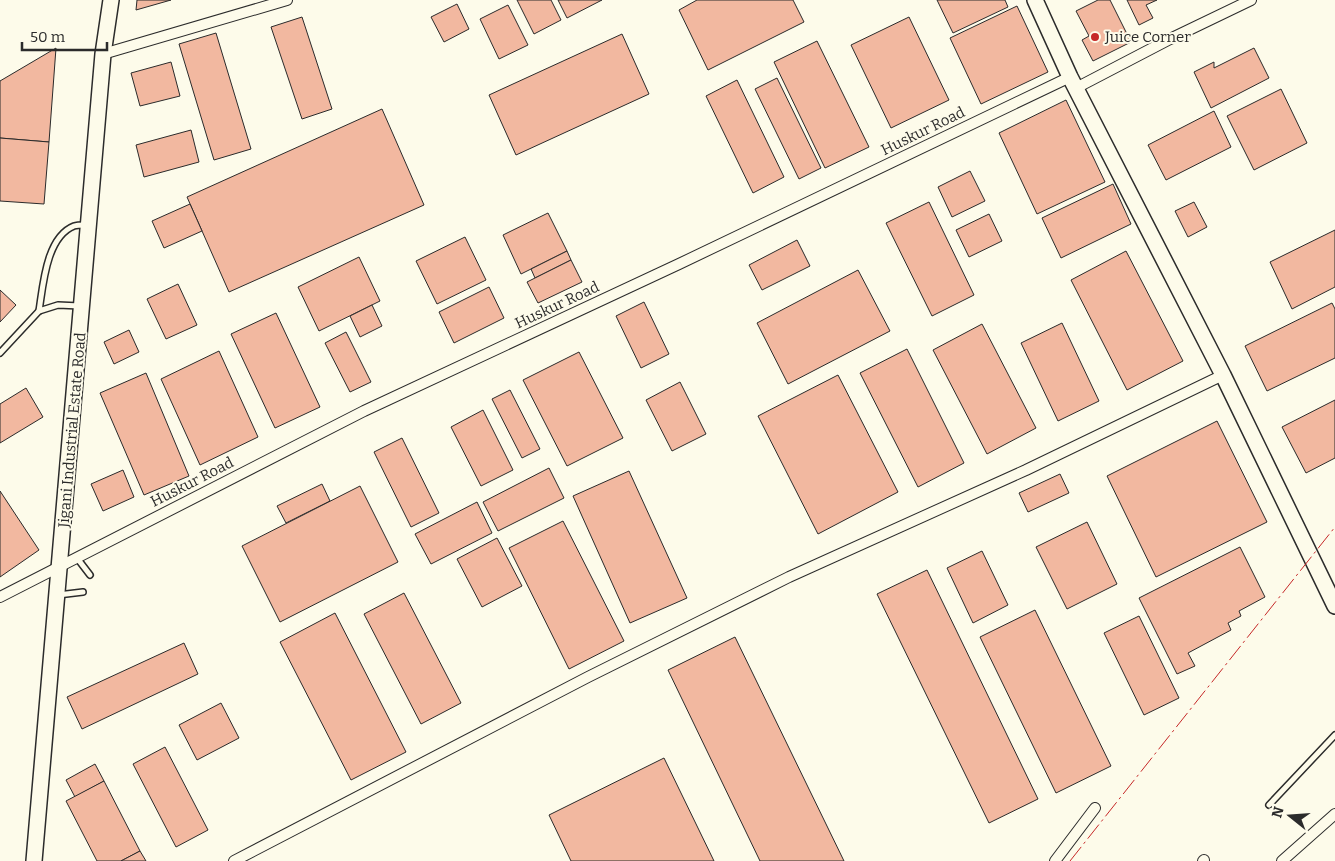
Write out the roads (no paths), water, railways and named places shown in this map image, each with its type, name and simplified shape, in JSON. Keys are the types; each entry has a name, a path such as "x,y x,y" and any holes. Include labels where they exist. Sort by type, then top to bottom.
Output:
{"main road":[{"name":"Jigani Industrial Estate Road","path":"34,861 104,54 111,0"},
{"path":"1035,0 1073,82 1223,375 1335,606"}],"street":[{"path":"104,54 287,0"},
{"name":"Huskur Road","path":"0,598 76,557 364,411 1251,0"},
{"path":"234,861 579,682 789,577 1026,470 1223,375"},
{"path":"1055,861 1095,808"},
{"path":"1282,861 1335,814"}],"lane":[{"path":"39,311 43,280 50,254 61,235 74,226 90,224"},
{"path":"0,353 39,311 58,305 83,306"},
{"path":"76,557 90,575"},
{"path":"57,595 83,592"},
{"path":"1269,805 1335,735"}],"place":[{"name":"Juice Corner","path":"1095,37"}]}
